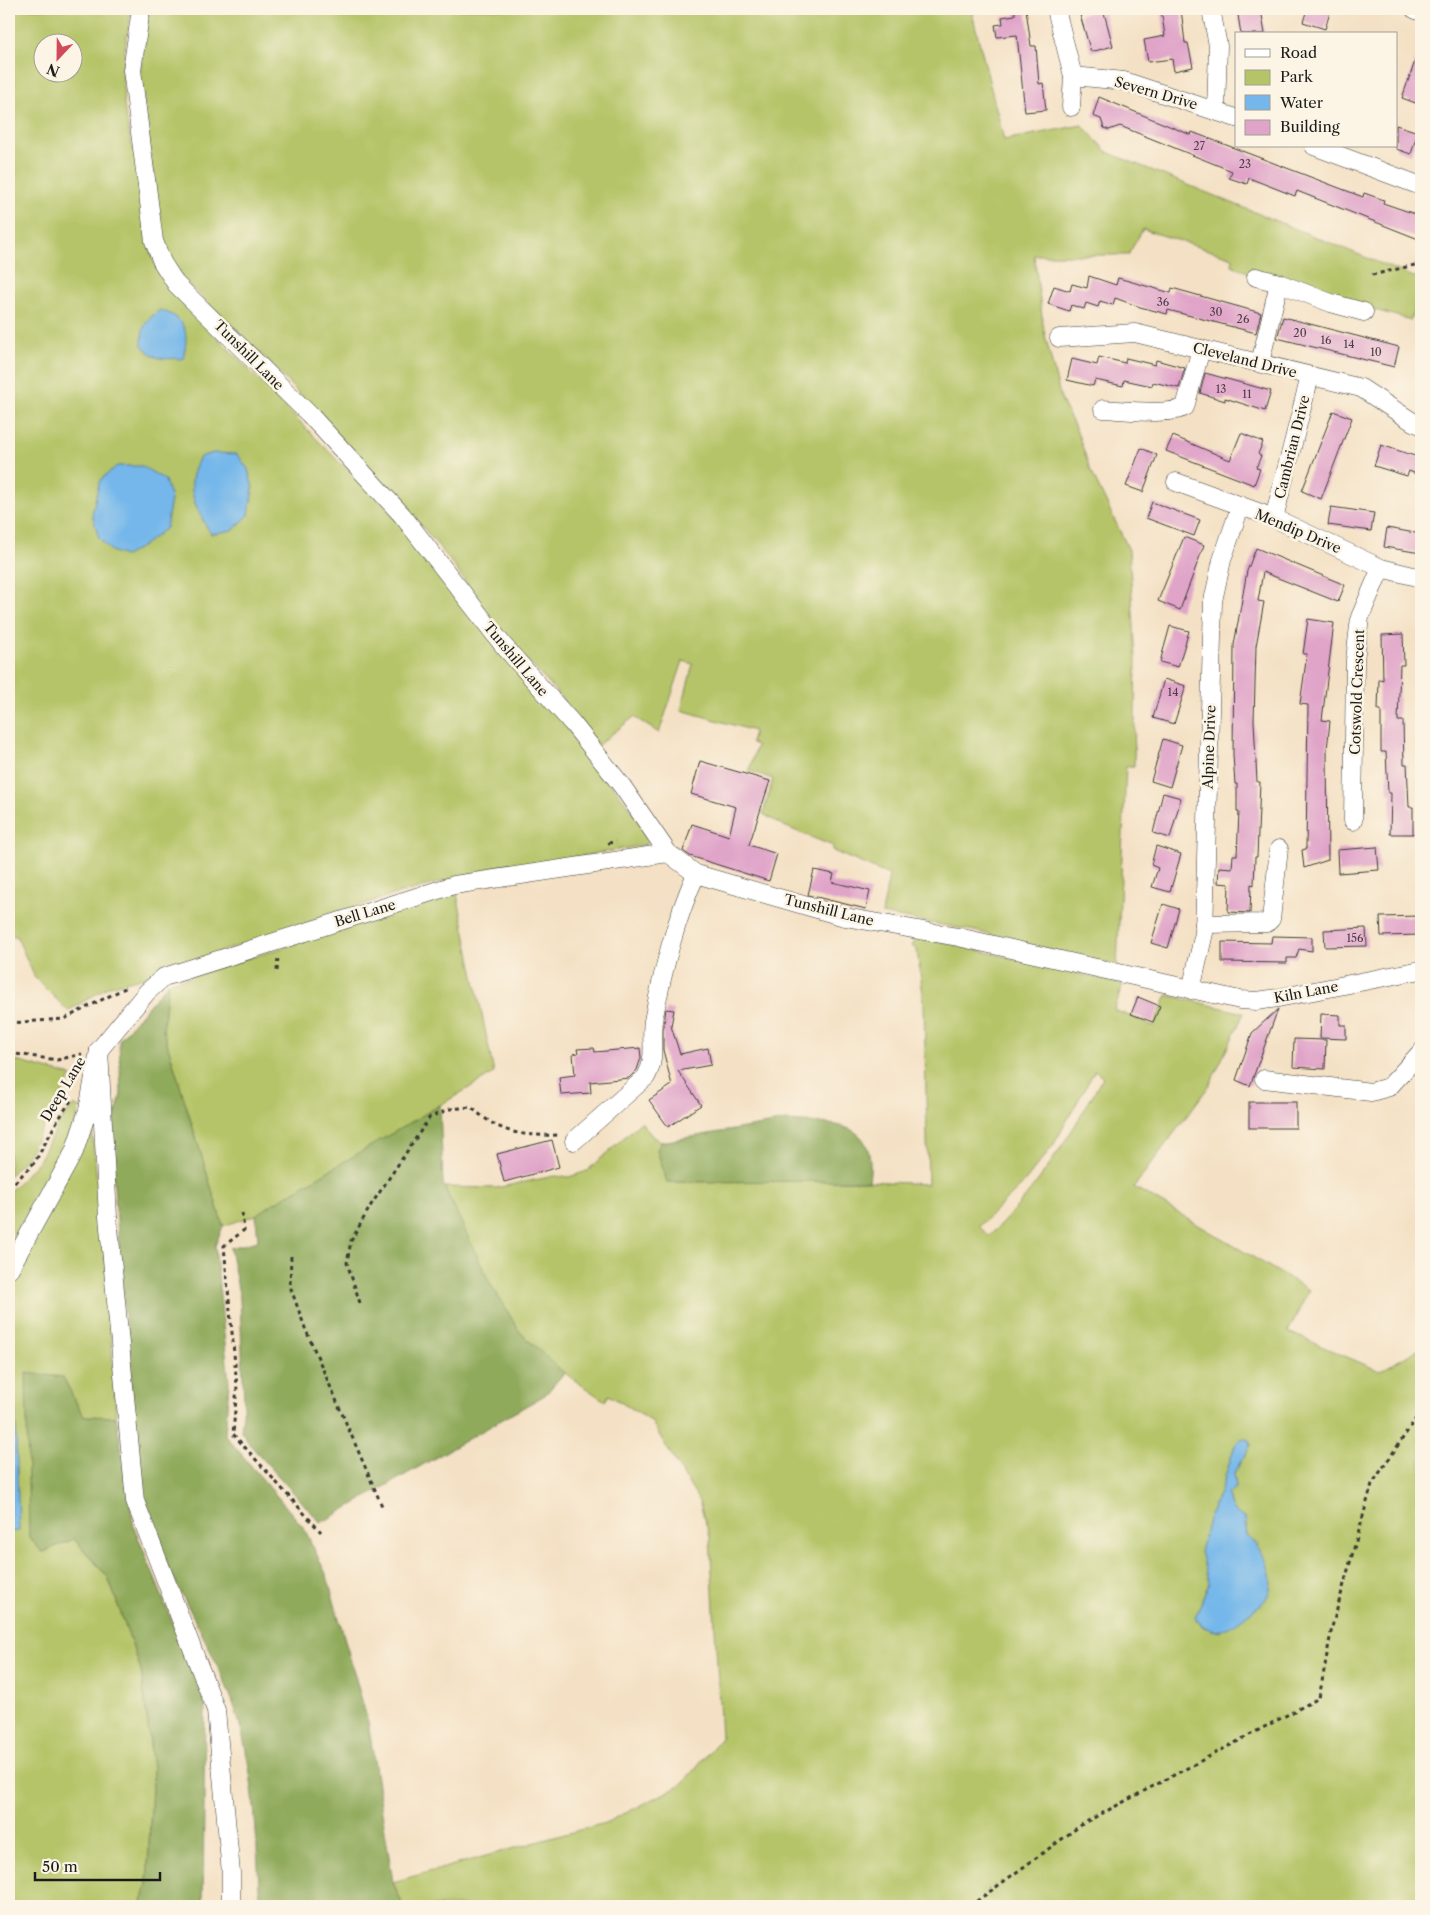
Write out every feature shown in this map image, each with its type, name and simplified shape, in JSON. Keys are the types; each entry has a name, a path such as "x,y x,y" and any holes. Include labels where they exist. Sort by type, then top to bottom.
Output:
{"street":[{"name":"Tunshill Lane","path":"141,9 132,70 138,133 154,241 162,262 176,284 309,414 402,515 503,646 573,724 622,786 668,853 696,874 845,916 958,937 1191,990"},
{"path":"1056,9 1073,76 1071,107"},
{"path":"1211,9 1218,46 1216,110"},
{"path":"1414,9 1421,12"},
{"name":"Severn Drive","path":"1073,76 1124,81 1235,118"},
{"path":"1319,148 1421,186"},
{"path":"1256,278 1364,312"},
{"path":"1260,363 1279,284"},
{"name":"Cleveland Drive","path":"1059,338 1135,333 1260,363 1361,388 1413,422 1421,425"},
{"path":"1103,409 1165,411 1180,410 1185,407 1201,349"},
{"name":"Cambrian Drive","path":"1274,518 1310,376"},
{"name":"Mendip Drive","path":"1176,482 1274,518 1381,568 1421,578"},
{"name":"Alpine Drive","path":"1191,990 1204,924 1213,602 1222,560 1240,507"},
{"name":"Cotswold Crescent","path":"1353,821 1355,660 1360,617 1381,568"},
{"path":"1204,924 1267,923 1271,919 1279,849"},
{"name":"Bell Lane","path":"99,1050 164,977 454,885 668,853"},
{"path":"577,1138 646,1077 650,1071 653,1053 652,1026 664,967 682,907 696,874"},
{"name":"Kiln Lane","path":"1191,990 1257,1001 1421,970"},
{"path":"9,1270 74,1152 88,1110 99,1050"},
{"path":"99,1050 108,1217 135,1501 216,1710 231,1873 231,1906"},
{"path":"1264,1079 1371,1092 1388,1087 1421,1052"}],"path":[{"path":"1372,275 1419,264 1421,259"},
{"path":"9,1023 64,1019 130,985 155,985"},
{"name":"Deep Lane","path":"9,1053 57,1060 99,1050"},
{"name":"Deep Lane","path":"9,1188 35,1162 56,1122 78,1091"},
{"path":"360,1303 347,1264 350,1240 401,1156 430,1117 450,1109 471,1107 486,1120 523,1136 577,1138"},
{"path":"242,1213 244,1230 224,1246 237,1386 233,1434 321,1532"},
{"path":"291,1256 290,1286 305,1328 382,1506"},
{"path":"970,1906 1084,1823 1319,1698 1332,1627 1372,1484 1421,1411"}],"green space":[{"path":"9,9 132,9 124,63 124,104 138,170 145,232 153,260 160,274 170,289 341,464 367,484 559,717 626,803 645,832 646,845 460,877 386,897 141,978 109,986 68,1011 35,978 16,935 9,938"},
{"path":"149,9 971,9 1004,140 1082,125 1107,152 1421,280 1411,320 1335,299 1306,285 1245,271 1232,265 1233,258 1143,229 1128,255 1034,255 1044,331 1061,399 1078,434 1090,469 1129,550 1136,659 1134,766 1126,766 1117,966 975,931 882,914 889,875 833,851 833,846 784,826 763,814 773,779 749,771 757,745 751,743 754,731 681,710 693,664 683,661 659,733 634,717 598,745 554,689 505,637 446,555 406,507 267,360 178,274 168,259 162,242 140,75"},
{"path":"457,894 494,1073 256,1215 223,1226 163,1030 168,983"},
{"path":"917,936 1123,984 1114,1010 1154,1026 1167,995 1244,1013 1209,1086 1134,1187 1309,1290 1288,1332 1380,1371 1421,1348 1421,1906 403,1906 393,1882 608,1822 681,1785 721,1738 710,1537 699,1501 651,1421 609,1395 605,1401 594,1394 537,1351 519,1331 497,1297 444,1187 496,1188 554,1176 569,1177 587,1171 641,1122 653,1137 661,1142 657,1150 667,1182 869,1181 928,1184 924,1001 917,950 912,946","holes":["1095,1070 1103,1077 1066,1140 1023,1200 989,1236 979,1226 1023,1184 1054,1144","1235,1445 1251,1445 1234,1473 1236,1487 1228,1494 1231,1506 1235,1512 1245,1518 1247,1536 1258,1545 1220,1632 1203,1627 1195,1618 1209,1583 1209,1515 1220,1493"]},
{"path":"168,983 163,1030 223,1226 215,1246 229,1383 225,1435 304,1528 327,1576 368,1722 393,1882 403,1906 260,1906 253,1800 246,1748 239,1722 221,1673 162,1554 141,1505 110,1138 121,1094 119,1040"},
{"path":"9,1059 72,1076 26,1158 9,1176"},
{"path":"74,1105 79,1108 75,1126 60,1165 9,1257 9,1192 39,1161 59,1123"},
{"path":"440,1105 443,1184 490,1283 520,1332 564,1373 545,1395 321,1523 252,1447 241,1431 244,1404 240,1299 230,1248 258,1241 256,1215"},
{"path":"91,1121 108,1288 116,1417 83,1416 63,1377 42,1552 74,1539 108,1577 141,1670 153,1766 147,1884 141,1906 9,1906 9,1278"},
{"path":"786,1121 835,1125 848,1128 859,1135 866,1145 870,1160 869,1181 667,1182 657,1150 661,1142"},
{"path":"26,1373 63,1377 83,1416 116,1417 134,1527 205,1702 203,1906 141,1906 147,1884 153,1769 141,1670 108,1577 74,1539 42,1552 29,1537"}],"water":[{"path":"160,310 176,318 184,328 186,342 183,359 156,357 142,345 145,324"},
{"path":"213,453 237,454 248,469 253,488 249,515 233,530 211,534 196,506 193,497 192,478 200,457"},
{"path":"117,466 142,466 165,480 171,499 166,528 143,546 125,556 111,551 99,538 92,514 100,480"},
{"path":"9,1400 15,1400 19,1531 9,1532"},
{"path":"1242,1438 1250,1440 1251,1445 1234,1473 1236,1488 1228,1494 1231,1506 1235,1512 1245,1517 1247,1536 1263,1555 1267,1564 1271,1580 1270,1589 1266,1600 1258,1607 1234,1625 1215,1631 1208,1629 1195,1618 1209,1583 1200,1552 1209,1515 1220,1493 1235,1445"}],"building":[{"path":"1015,9 1026,9 1031,46 1036,46 1039,84 1043,83 1046,110 1025,112 1017,35 997,37 995,25 1003,24 1002,17 1015,15"},
{"path":"1103,9 1113,46 1091,52 1080,15"},
{"path":"1161,9 1181,9 1185,43 1188,43 1193,67 1174,71 1172,59 1148,62 1144,40 1165,36"},
{"path":"1237,9 1261,9 1265,32 1241,32"},
{"path":"1307,9 1331,9 1325,29 1303,22"},
{"path":"1419,50 1421,50 1421,105 1402,98"},
{"path":"1099,97 1191,135 1192,132 1363,197 1364,193 1384,200 1383,203 1421,216 1421,240 1297,191 1295,196 1249,178 1247,184 1229,178 1232,171 1120,126 1109,130 1104,128 1101,119 1093,116"},
{"path":"1398,126 1418,132 1411,154 1396,149 1398,148"},
{"path":"1089,276 1116,285 1118,278 1171,293 1172,288 1261,313 1256,333 1168,310 1167,314 1115,298 1113,305 1100,301 1098,307 1086,303 1084,309 1071,305 1069,311 1048,304 1054,286 1070,291 1072,284 1087,288"},
{"path":"1283,317 1399,347 1394,367 1277,338"},
{"path":"1099,357 1125,363 1126,358 1155,365 1156,360 1185,368 1179,388 1153,382 1152,386 1124,380 1123,386 1095,380 1093,386 1067,380 1072,359 1097,365"},
{"path":"1205,373 1271,391 1265,411 1225,398 1225,401 1200,393"},
{"path":"1333,411 1352,418 1321,499 1302,491"},
{"path":"1241,433 1263,442 1258,454 1261,456 1256,468 1260,469 1254,485 1166,451 1173,436 1230,460"},
{"path":"1381,445 1421,458 1421,476 1409,471 1407,476 1374,466"},
{"path":"1141,448 1157,455 1143,492 1126,486"},
{"path":"1152,502 1200,520 1194,536 1146,518"},
{"path":"1331,507 1374,513 1371,531 1328,525"},
{"path":"1387,528 1421,534 1421,553 1384,547"},
{"path":"1184,537 1204,545 1180,610 1158,601"},
{"path":"1256,548 1345,585 1338,602 1263,572 1258,601 1264,602 1256,646 1254,721 1257,782 1260,782 1257,857 1255,857 1254,885 1251,884 1250,913 1228,912 1229,884 1218,883 1219,867 1232,868 1233,855 1237,855 1239,812 1237,812 1237,784 1235,784 1233,755 1234,645 1247,571"},
{"path":"1308,619 1334,623 1322,720 1330,721 1327,750 1328,860 1304,868 1302,850 1306,849 1308,705 1300,704 1307,654 1303,654"},
{"path":"1170,626 1189,631 1178,667 1160,662"},
{"path":"1403,634 1404,665 1400,665 1398,721 1403,721 1404,764 1407,764 1409,807 1413,807 1413,834 1390,834 1391,793 1388,793 1386,752 1381,752 1381,710 1378,710 1379,679 1383,680 1382,635"},
{"path":"1164,679 1186,686 1174,724 1153,718"},
{"path":"1163,739 1182,745 1170,787 1151,781"},
{"path":"700,761 770,781 749,845 777,854 769,881 690,856 683,851 692,824 729,836 736,807 691,794"},
{"path":"1163,793 1181,798 1170,838 1153,833"},
{"path":"1156,846 1181,854 1170,892 1152,887 1158,868 1151,865"},
{"path":"1377,847 1379,870 1338,873 1337,850"},
{"path":"814,870 834,874 832,882 870,891 866,909 808,895"},
{"path":"1163,904 1179,909 1168,948 1151,943"},
{"path":"1420,916 1421,935 1381,936 1380,917"},
{"path":"1366,928 1367,946 1325,947 1324,930"},
{"path":"1272,936 1312,937 1312,951 1299,949 1296,958 1287,958 1287,963 1222,962 1222,942 1271,943"},
{"path":"1138,997 1160,1006 1153,1022 1131,1014"},
{"path":"666,1009 674,1010 671,1026 680,1054 708,1048 711,1065 678,1071 701,1105 668,1127 649,1100 672,1085 663,1050 663,1029"},
{"path":"1278,1009 1250,1086 1236,1080 1252,1033"},
{"path":"1321,1014 1340,1015 1340,1025 1346,1025 1346,1039 1320,1038"},
{"path":"1294,1039 1326,1040 1325,1069 1293,1067"},
{"path":"594,1048 595,1052 640,1048 641,1058 637,1070 629,1078 590,1082 591,1093 561,1095 559,1077 575,1075 573,1054 578,1053 577,1049"},
{"path":"1249,1102 1296,1102 1296,1128 1249,1128"},
{"path":"552,1140 559,1167 504,1182 497,1154"}]}
